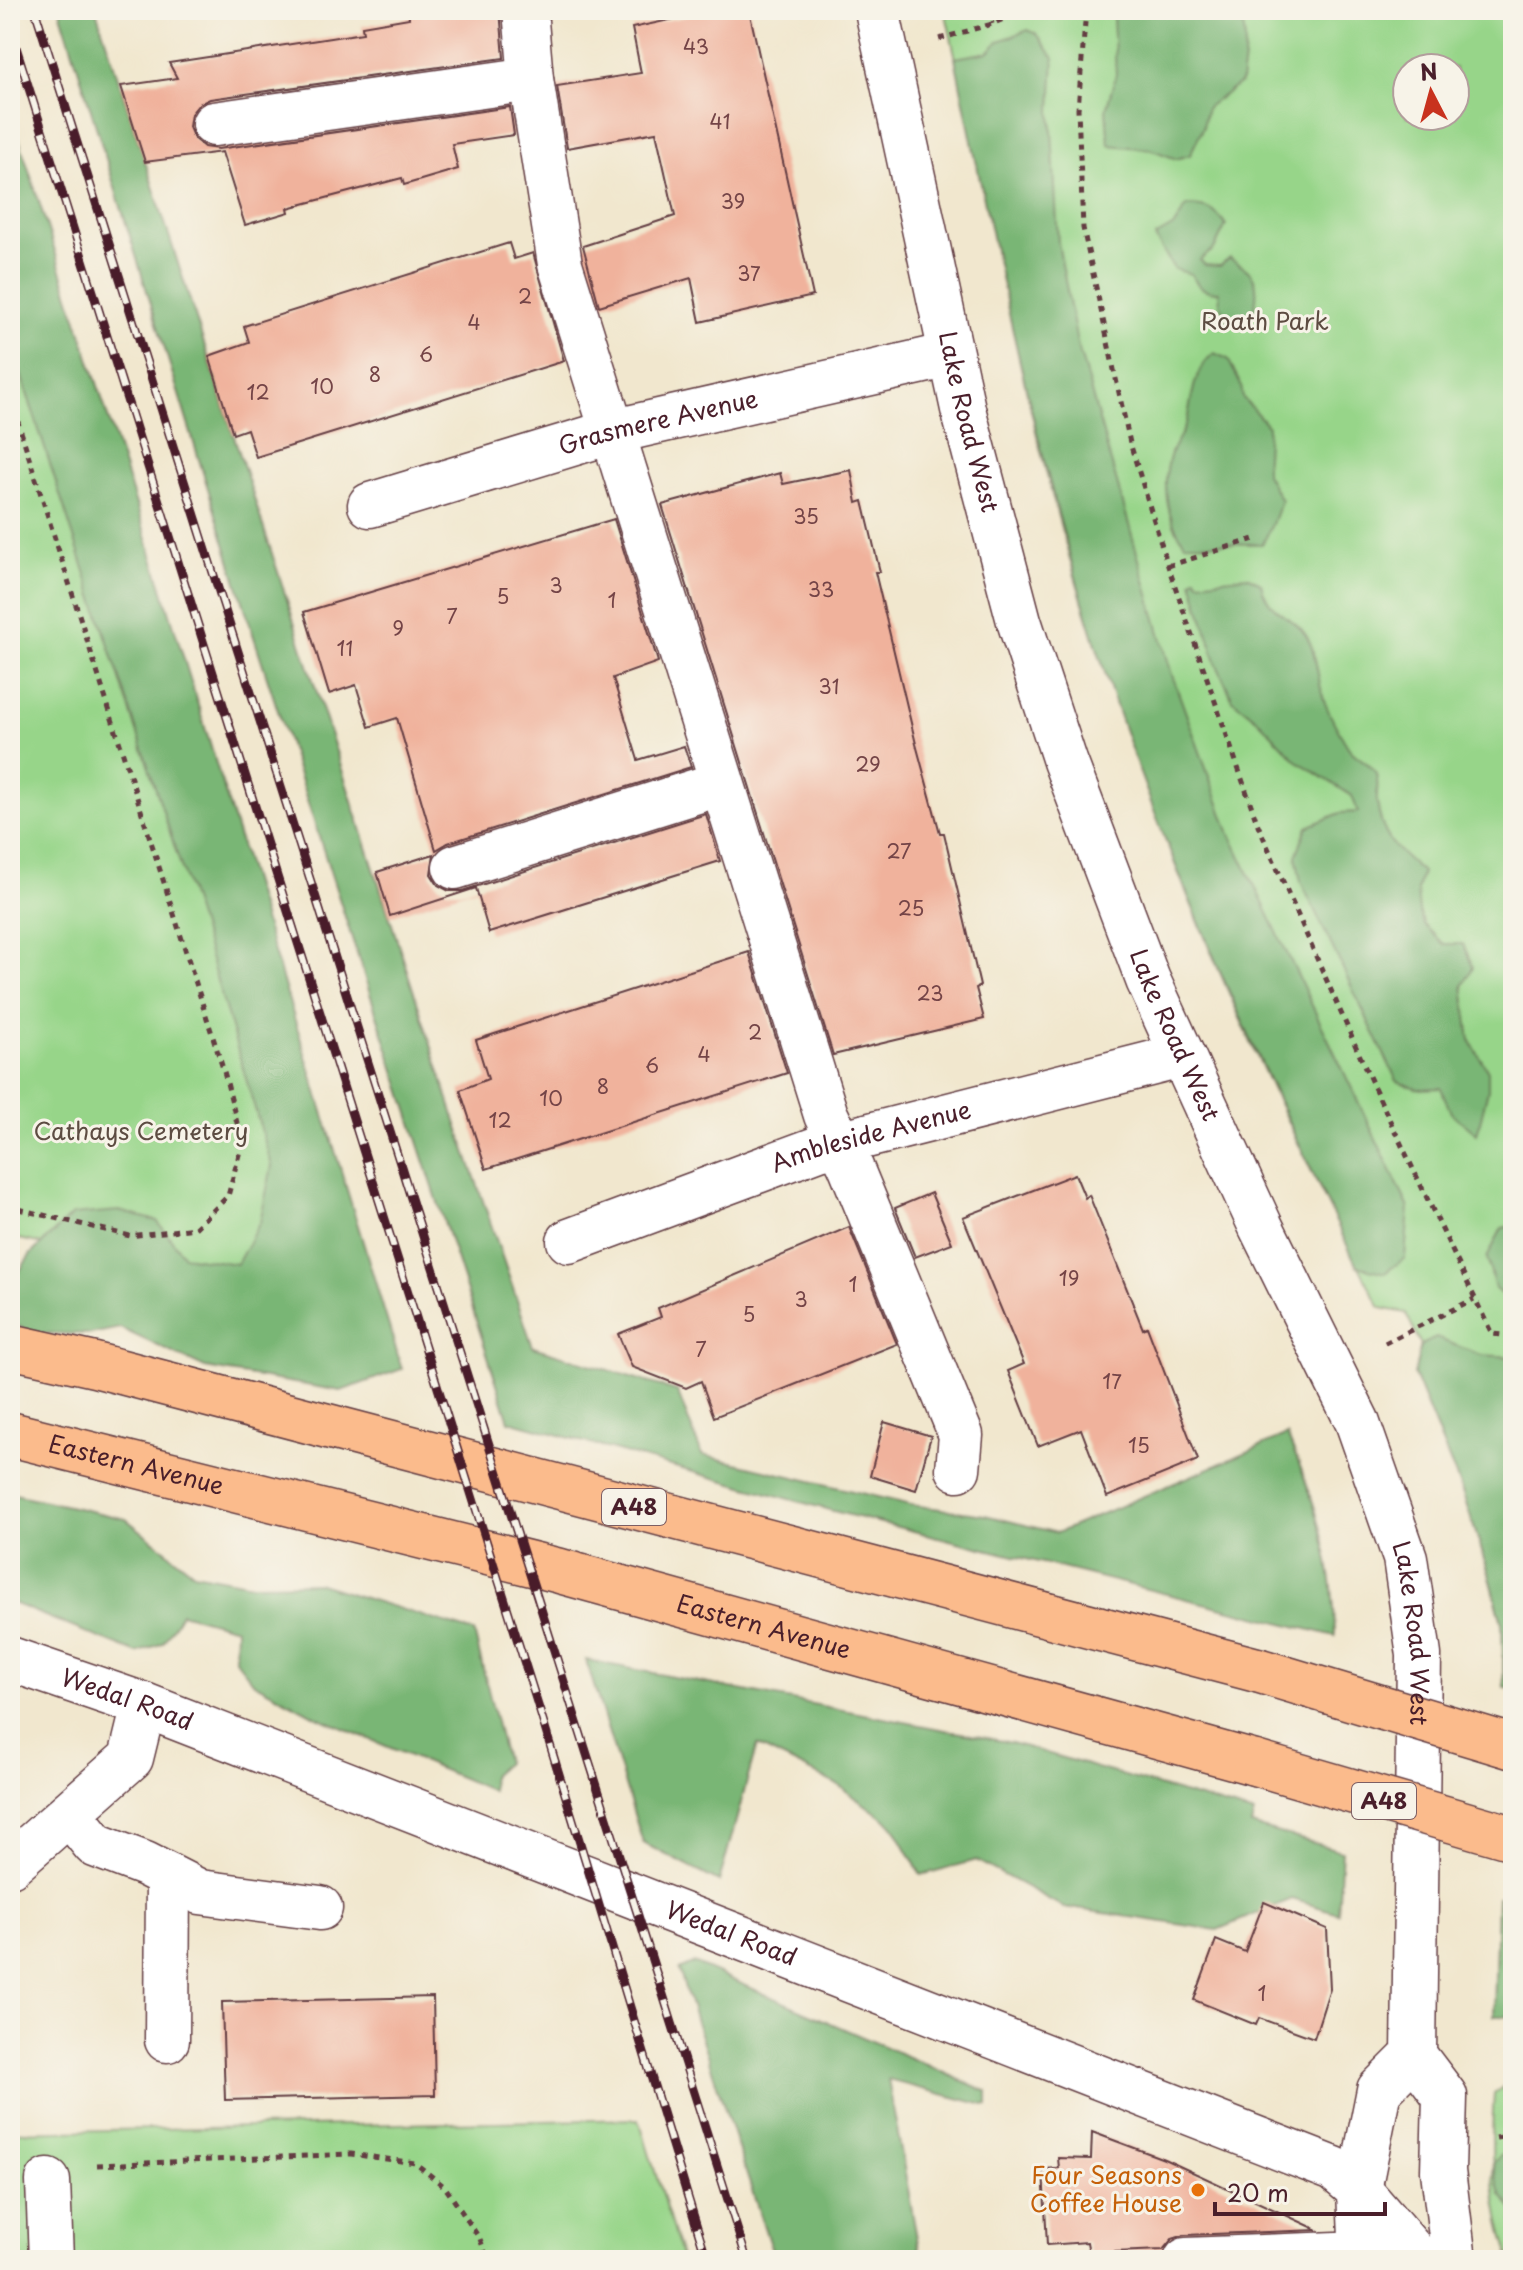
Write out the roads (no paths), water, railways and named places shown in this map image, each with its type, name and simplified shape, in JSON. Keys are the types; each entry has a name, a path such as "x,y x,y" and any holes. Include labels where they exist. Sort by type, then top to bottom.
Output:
{"highway":[{"name":"A48","path":"10,1346 95,1365 1257,1670 1513,1747"},
{"name":"Eastern Avenue","path":"10,1434 560,1571 1255,1763 1513,1838"}],"street":[{"path":"525,10 531,79 555,243 611,432 719,784 826,1115 961,1435 958,1469"},
{"name":"Lake Road West","path":"877,10 950,355 1019,621 1065,761 1137,952 1181,1056 1357,1421 1379,1475 1405,1558 1419,1655 1419,1886 1414,2055"},
{"path":"214,124 531,79"},
{"name":"Grasmere Avenue","path":"370,505 611,432 950,355"},
{"path":"455,867 719,784"},
{"name":"Ambleside Avenue","path":"569,1241 839,1142 1181,1056"},
{"name":"Wedal Road","path":"10,1659 144,1705 794,1962 1334,2169 1359,2190 1420,2260"},
{"path":"10,1865 131,1758 144,1705"},
{"path":"10,1848 70,1814"},
{"path":"70,1814 95,1845 200,1892 320,1908"},
{"path":"167,2040 168,1876"},
{"path":"1186,2260 1362,2257 1359,2190 1379,2090 1414,2055 1445,2096 1443,2171 1454,2260"},
{"path":"48,2181 51,2260"}],"railway":[{"path":"35,10 747,2260"},
{"path":"10,28 541,1715 707,2260"}],"place":[{"name":"Four Seasons Coffee House","path":"1198,2190"}],"park label":[{"name":"Roath Park","path":"1265,322"},
{"name":"Cathays Cemetery","path":"141,1132"}]}
